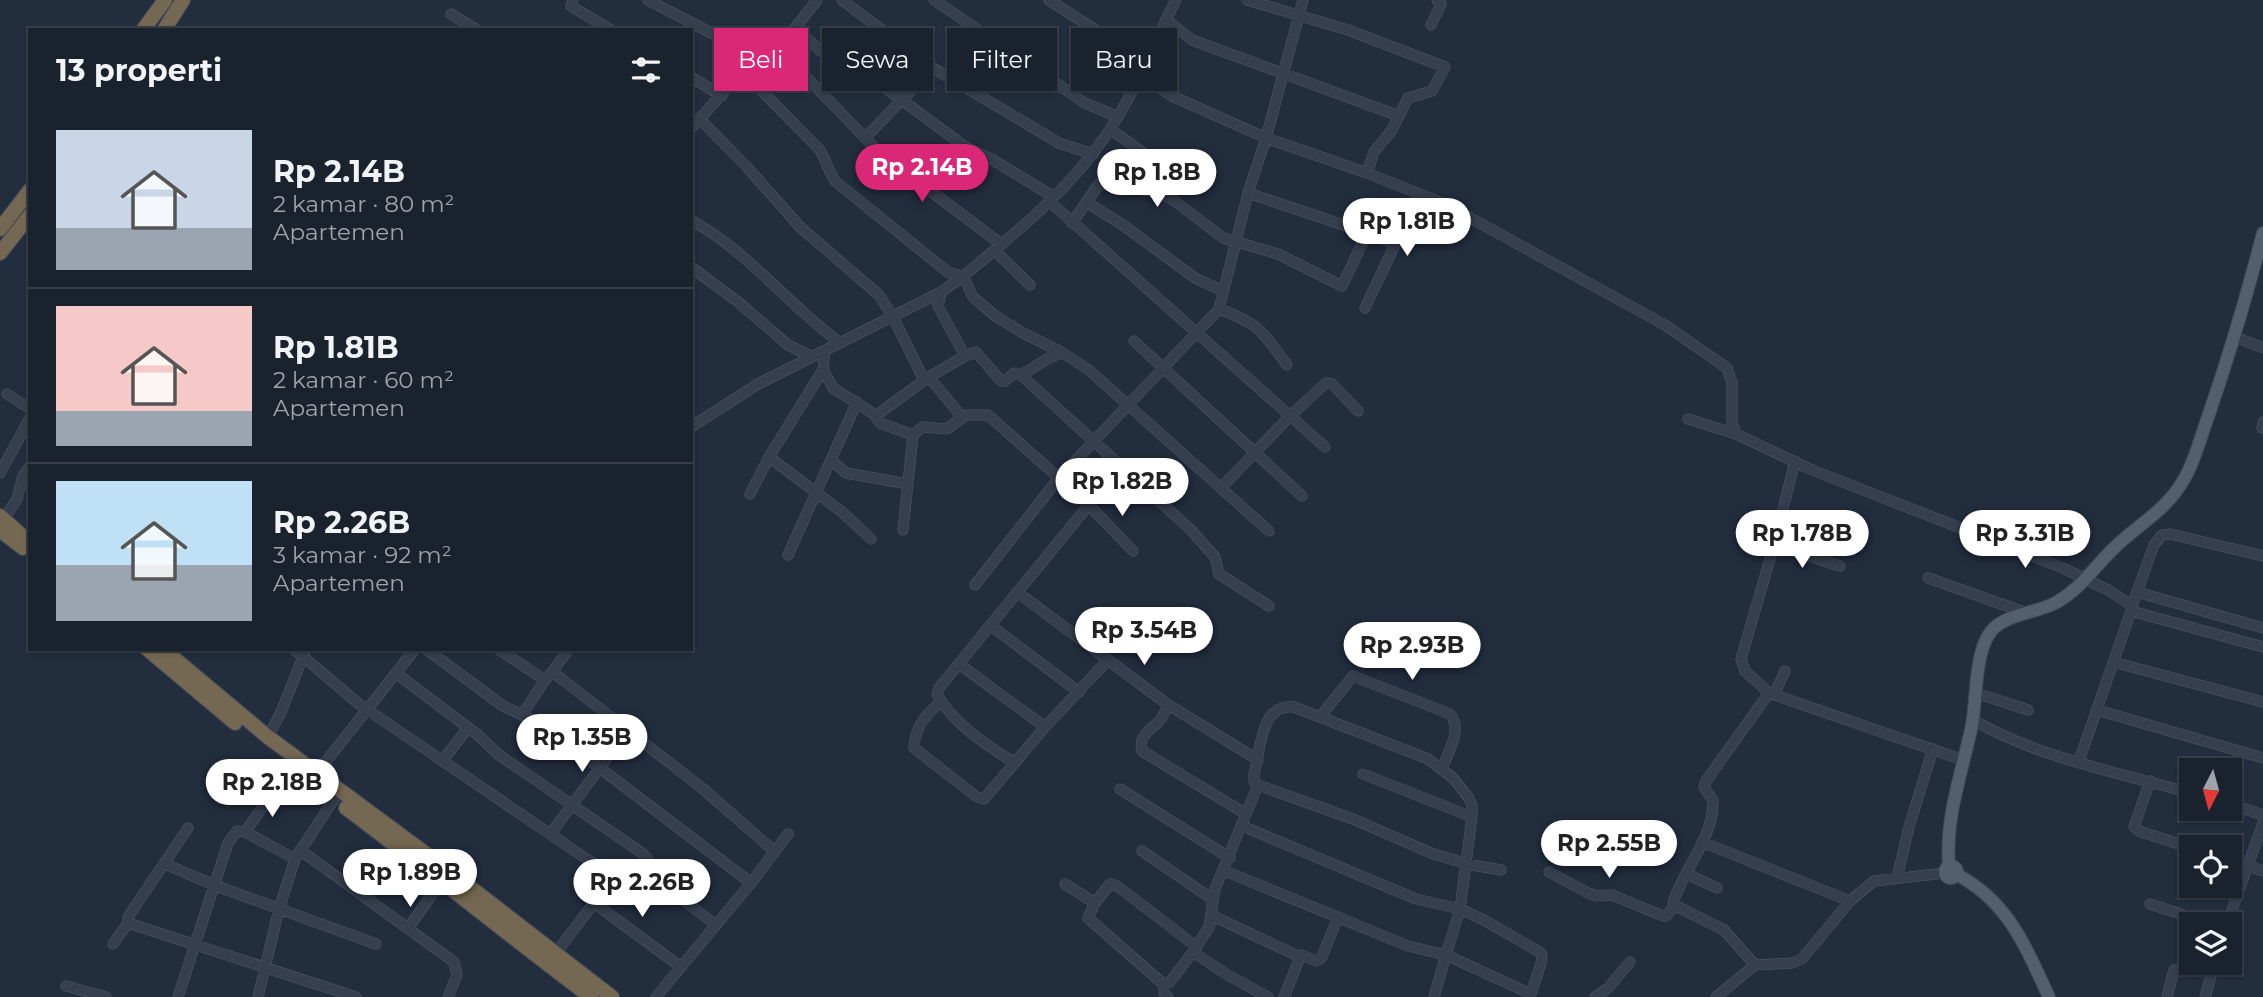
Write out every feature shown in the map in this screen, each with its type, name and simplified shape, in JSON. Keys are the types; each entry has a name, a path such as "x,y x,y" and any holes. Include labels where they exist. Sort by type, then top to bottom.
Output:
{"highway":[{"path":"145,28 165,0"},
{"path":"165,28 183,0"},
{"path":"0,229 28,193"},
{"path":"0,253 28,218"},
{"path":"1,521 28,541"},
{"path":"1,521 28,551"},
{"path":"149,651 438,886 591,997"},
{"path":"165,651 268,737 449,871 612,997"}],"main road":[{"path":"2049,997 2020,938 2000,907 1981,889 1950,871 1949,827 1955,790 1973,720 1980,660 1988,635 1996,626 2056,603 2070,594 2117,545 2162,508 2183,481 2235,337 2263,233"}],"street":[{"path":"573,0 571,6 608,28"},
{"path":"648,0 714,34"},
{"path":"795,28 817,0"},
{"path":"842,0 879,28"},
{"path":"934,0 1085,103 1118,117"},
{"path":"1049,0 1093,28"},
{"path":"1247,0 1348,30 1445,67 1432,91 1409,98 1392,131 1374,152 1367,173"},
{"path":"975,585 1058,479 1219,309 1248,193 1266,138 1303,0"},
{"path":"1431,25 1441,4 1437,0"},
{"path":"1163,28 1173,1"},
{"path":"451,14 474,28"},
{"path":"1167,20 1192,40 1399,116"},
{"path":"808,41 822,52 860,70 964,146 993,160 1052,200 1072,223 1325,447"},
{"path":"933,68 1059,143 1093,154"},
{"path":"693,78 722,96"},
{"path":"808,80 880,153 998,247 1030,285"},
{"path":"693,126 726,91"},
{"path":"762,91 819,149 828,161 836,182 949,273 963,276"},
{"path":"864,138 911,91"},
{"path":"693,426 758,384 941,292 963,276 1052,200 1093,154 1133,91"},
{"path":"1164,91 1266,138 1367,173 1445,204 1665,325 1727,368 1732,383 1732,421 1735,433"},
{"path":"700,118 747,166 800,227 878,295 927,378 962,417"},
{"path":"1110,129 1148,156"},
{"path":"1072,223 1099,184 1158,192 1172,199 1220,236 1278,254 1341,286 1367,233"},
{"path":"1248,193 1396,244"},
{"path":"1365,308 1419,194"},
{"path":"1086,202 1145,240 1195,278 1223,291"},
{"path":"693,221 721,238 760,270 819,327 841,342"},
{"path":"693,268 737,301 788,345 812,357"},
{"path":"963,276 973,298 994,314 1063,352 1089,370 1269,531"},
{"path":"941,292 938,306 965,356"},
{"path":"1219,309 1241,317 1261,330 1287,365"},
{"path":"2235,337 2263,348"},
{"path":"1134,341 1302,496"},
{"path":"750,494 769,457 823,370 825,351"},
{"path":"877,415 927,378 973,352 978,353 1003,381 1014,373 1021,375 1197,537 1214,557 1219,574 1269,606"},
{"path":"1021,375 1049,356 1063,352"},
{"path":"823,370 838,392 877,415 880,423 913,435"},
{"path":"1221,488 1290,415 1328,382 1358,411"},
{"path":"8,394 28,408"},
{"path":"788,555 857,402"},
{"path":"903,530 913,435 923,426 947,429 970,414 988,415 1133,551"},
{"path":"1688,419 1735,433 1795,461 2087,579 2131,609 2263,647"},
{"path":"0,473 28,422"},
{"path":"2262,428 2263,422"},
{"path":"769,457 818,492 871,539"},
{"path":"831,460 846,473 908,484"},
{"path":"1795,461 1741,659 1745,671 1772,694 1963,760"},
{"path":"1,521 17,499 23,476 28,469"},
{"path":"17,499 28,500"},
{"path":"1015,763 967,729 937,694 939,688 1088,506"},
{"path":"2079,761 2154,545 2162,535 2169,534 2263,556"},
{"path":"1774,545 1840,566"},
{"path":"1928,578 2028,614"},
{"path":"1017,592 1167,704 1258,761"},
{"path":"2137,592 2263,628"},
{"path":"990,625 1079,692"},
{"path":"316,774 414,651"},
{"path":"429,651 503,706 522,715 600,768 751,883"},
{"path":"502,651 548,676 628,730 774,851"},
{"path":"522,715 566,651"},
{"path":"268,737 305,653 359,705 626,885 642,868 647,857 519,769 397,674"},
{"path":"941,701 922,719 916,735 915,750 982,799 1045,726 1108,660"},
{"path":"2113,662 2263,702"},
{"path":"959,664 1045,726"},
{"path":"1549,872 1588,893 1597,896 1612,895 1666,916 1675,905 1674,898 1702,842 1714,804 1704,785 1772,694 1785,671"},
{"path":"1320,717 1353,676 1450,714 1456,720 1456,729 1442,769"},
{"path":"1976,693 2028,710"},
{"path":"1167,704 1163,719 1142,738 1142,751 1246,814"},
{"path":"1434,997 1460,909 1466,864 1472,817 1468,797 1442,769 1428,759 1294,707 1276,709 1266,723 1254,778 1258,785 1342,814 1431,853 1466,864 1501,870"},
{"path":"2097,710 2263,758"},
{"path":"1973,720 2018,743 2179,790"},
{"path":"443,760 468,728"},
{"path":"551,833 628,730"},
{"path":"1897,878 1909,827 1933,749"},
{"path":"1363,774 1472,817"},
{"path":"2150,782 2134,827 2179,844"},
{"path":"1164,984 1170,982 1209,927 1213,916 1212,899 1258,785"},
{"path":"245,832 276,788"},
{"path":"1121,789 1230,858"},
{"path":"258,997 279,909 297,854 334,799"},
{"path":"2242,808 2263,815"},
{"path":"2231,912 2263,823"},
{"path":"1225,871 1408,946 1446,955 1530,995 1542,960 1541,953 1460,909 1416,899 1242,826"},
{"path":"113,944 188,828"},
{"path":"178,997 228,843 237,831 297,854 408,927 456,966 457,975 448,997"},
{"path":"656,997 788,834"},
{"path":"1702,842 1850,901"},
{"path":"1142,851 1212,899"},
{"path":"165,864 214,885 376,944"},
{"path":"2242,864 2263,871"},
{"path":"642,868 716,925"},
{"path":"555,954 594,903 593,888 605,870"},
{"path":"1716,997 1755,965 1802,960 1850,901 1874,881 1950,871"},
{"path":"1687,874 1717,888"},
{"path":"1065,884 1095,903"},
{"path":"1168,997 1164,993 1164,984 1088,918 1095,903 1110,884 1114,884 1226,974 1268,997"},
{"path":"408,927 438,886"},
{"path":"594,903 681,967"},
{"path":"2150,904 2179,913"},
{"path":"1675,905 1724,930 1755,965"},
{"path":"1213,916 1300,957 1302,955 1320,961 1338,917"},
{"path":"128,923 356,997"},
{"path":"1284,997 1300,957"},
{"path":"1595,997 1608,988 1629,962"},
{"path":"2166,997 2174,970"},
{"path":"2205,997 2211,975"},
{"path":"66,986 106,997"}]}
